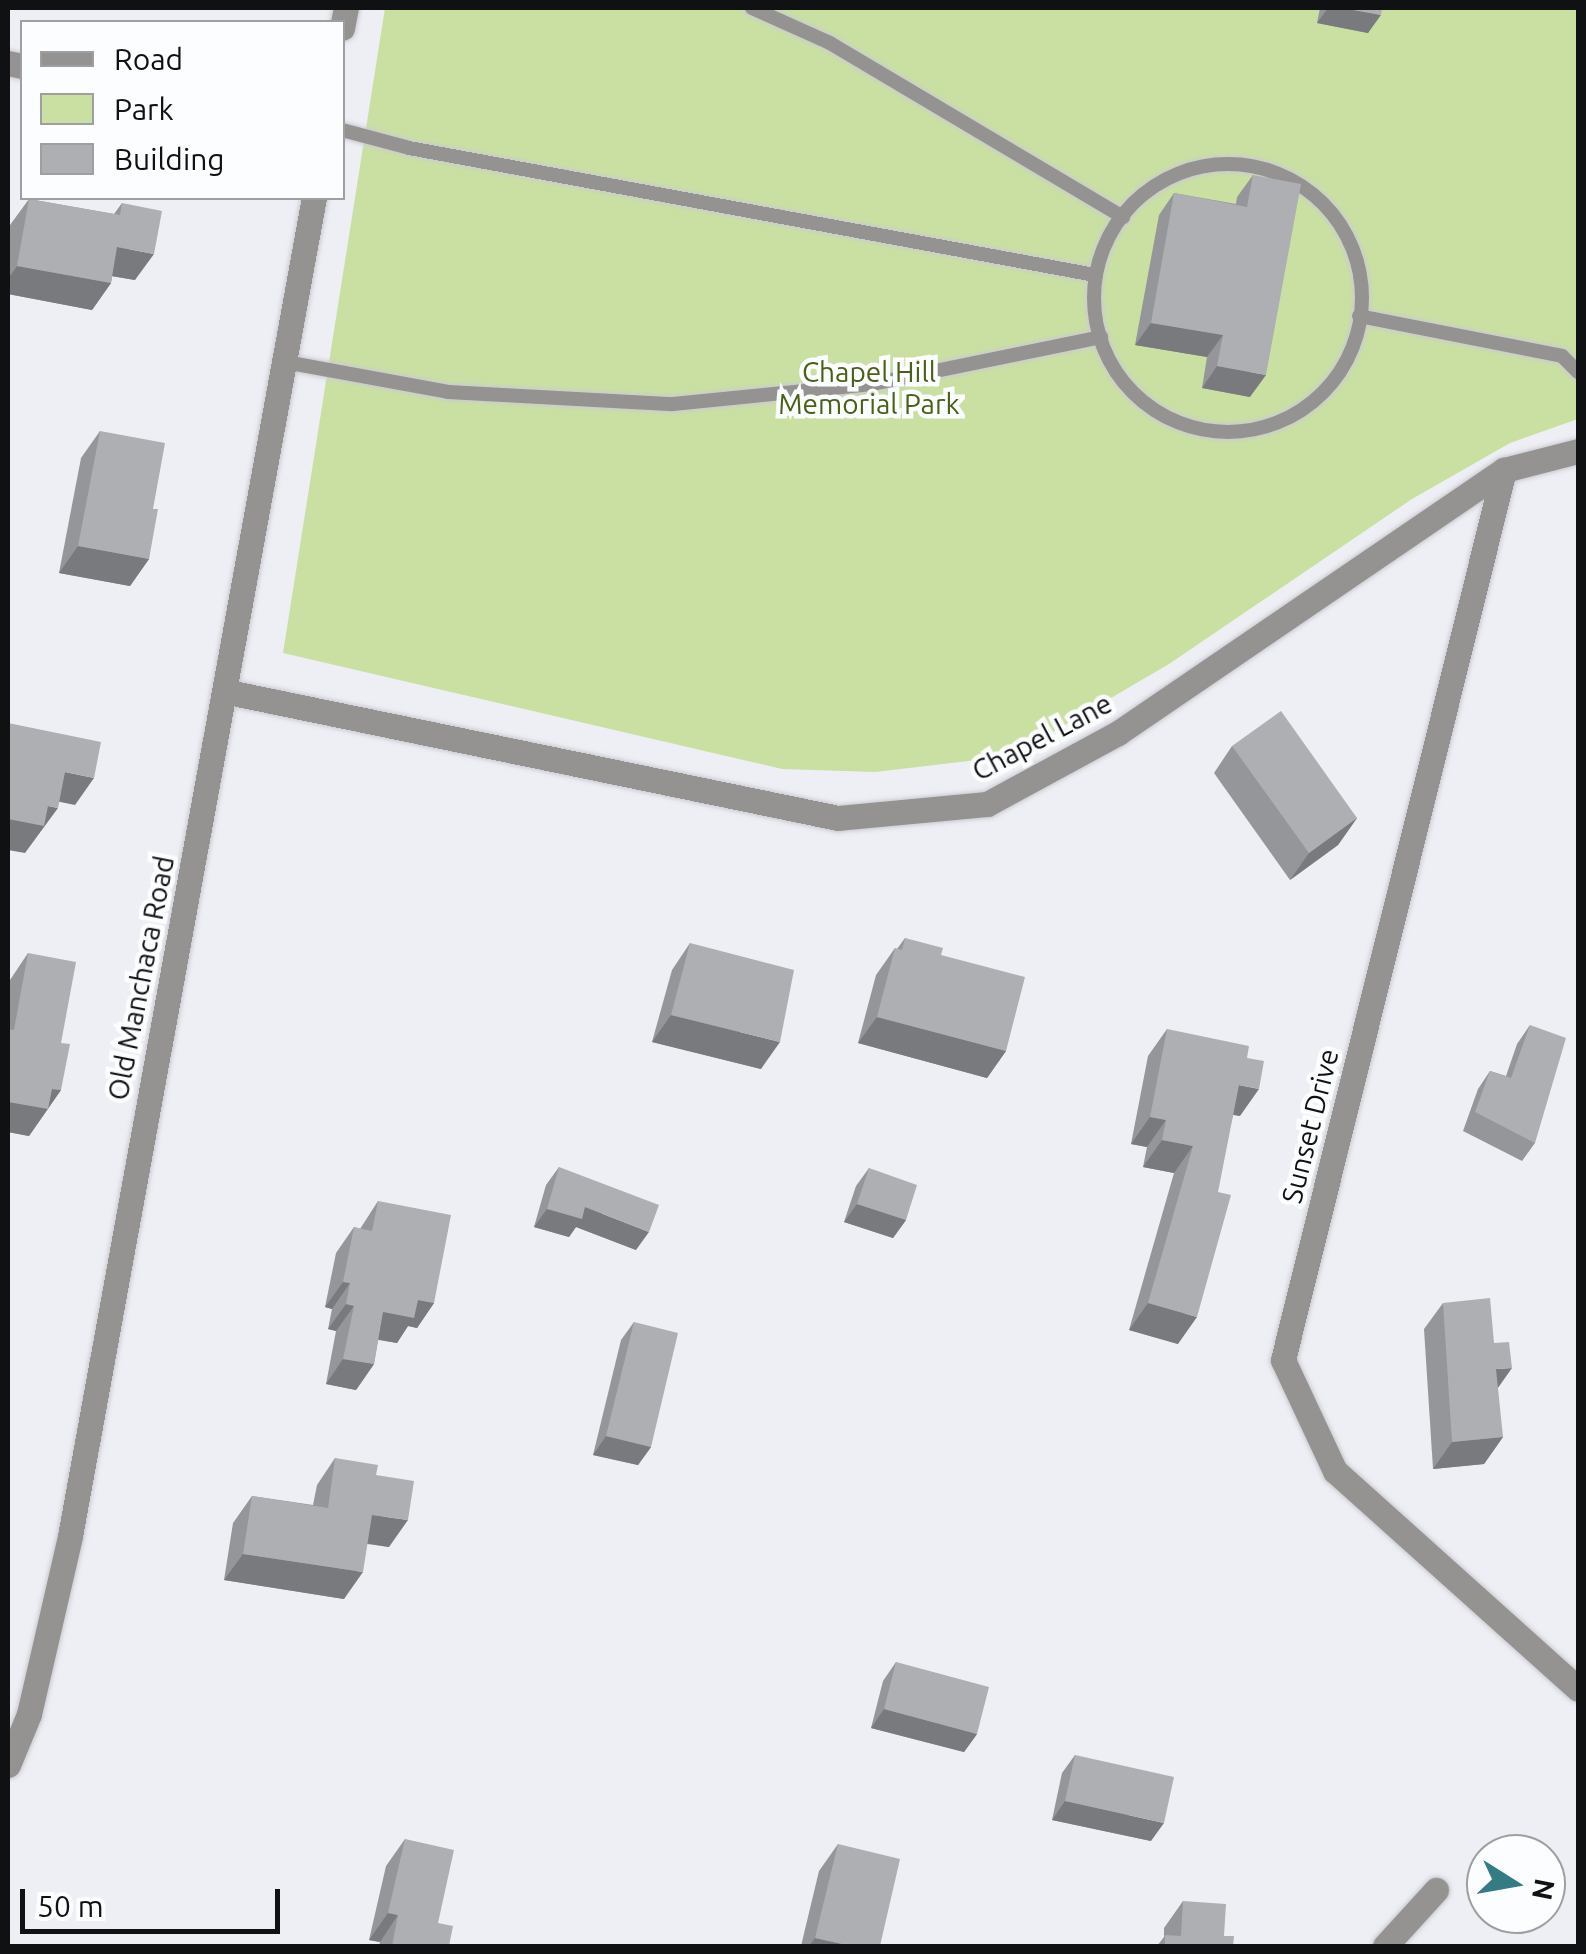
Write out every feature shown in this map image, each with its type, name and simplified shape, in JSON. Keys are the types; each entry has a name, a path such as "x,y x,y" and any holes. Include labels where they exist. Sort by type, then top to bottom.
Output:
{"street":[{"name":"Old Manchaca Road","path":"8,1765 29,1714 70,1536 120,1242 228,692 314,200"},
{"name":"Chapel Lane","path":"228,692 838,818 987,804 1118,732 1504,470 1578,451"},
{"name":"Sunset Drive","path":"1504,470 1282,1360 1335,1471 1578,1689"},
{"path":"1385,1946 1436,1890"}],"lane":[{"path":"752,8 830,43 1122,217"},
{"path":"345,131 409,148 1095,275"},
{"path":"1217,163 1261,167 1301,185 1334,214 1355,254 1360,316 1356,342 1334,380 1302,411 1246,430 1216,433 1174,422 1137,398 1110,362 1101,337 1095,275 1122,217 1174,174 1217,163"},
{"path":"1360,316 1562,356 1578,372"},
{"path":"285,362 448,392 673,404 872,384 1101,337"}],"green space":[{"name":"Chapel Hill Memorial Park","path":"385,8 1578,8 1578,419 1510,443 1412,499 1169,664 1046,736 977,760 875,772 782,769 283,653"}],"building":[{"path":"1342,8 1382,8 1381,15"},
{"path":"1253,175 1301,184 1266,375 1217,366 1223,335 1151,323 1174,193 1247,207"},
{"path":"29,200 120,215 122,203 162,211 154,254 117,247 111,283 17,266"},
{"path":"100,431 165,443 149,559 78,546"},
{"path":"1281,711 1357,818 1309,853 1232,746"},
{"path":"8,723 101,742 94,778 65,772 58,808 48,806 44,826 8,819"},
{"path":"905,938 943,948 941,955 1025,977 1006,1051 877,1017 895,948 902,950"},
{"path":"690,943 794,970 780,1042 671,1015"},
{"path":"28,953 76,962 61,1043 70,1044 61,1090 52,1089 48,1109 8,1102 8,1029 14,1030"},
{"path":"1530,1025 1566,1038 1535,1143 1475,1112 1490,1071 1511,1078"},
{"path":"1167,1029 1249,1046 1247,1058 1264,1061 1259,1089 1239,1085 1218,1192 1231,1195 1197,1317 1148,1303 1193,1146 1162,1140 1166,1120 1150,1117"},
{"path":"559,1167 659,1205 649,1232 585,1207 582,1219 547,1209"},
{"path":"869,1168 917,1185 906,1220 857,1204"},
{"path":"378,1201 451,1215 434,1303 418,1300 414,1318 383,1312 374,1364 343,1359 354,1306 346,1304 350,1283 343,1282 354,1227 372,1231"},
{"path":"1490,1298 1494,1343 1509,1342 1512,1368 1496,1369 1503,1437 1452,1442 1443,1303"},
{"path":"634,1322 678,1333 651,1447 606,1436"},
{"path":"335,1458 378,1465 376,1475 414,1481 408,1520 372,1515 363,1572 243,1554 252,1496 328,1508"},
{"path":"896,1662 989,1687 977,1734 884,1709"},
{"path":"1075,1755 1174,1777 1164,1823 1065,1801"},
{"path":"405,1839 454,1850 438,1923 453,1926 449,1946 392,1946 398,1915 388,1913"},
{"path":"838,1844 900,1859 880,1946 851,1946 815,1938"},
{"path":"1183,1901 1226,1904 1224,1936 1234,1936 1233,1946 1165,1946 1165,1935 1181,1936"}]}
